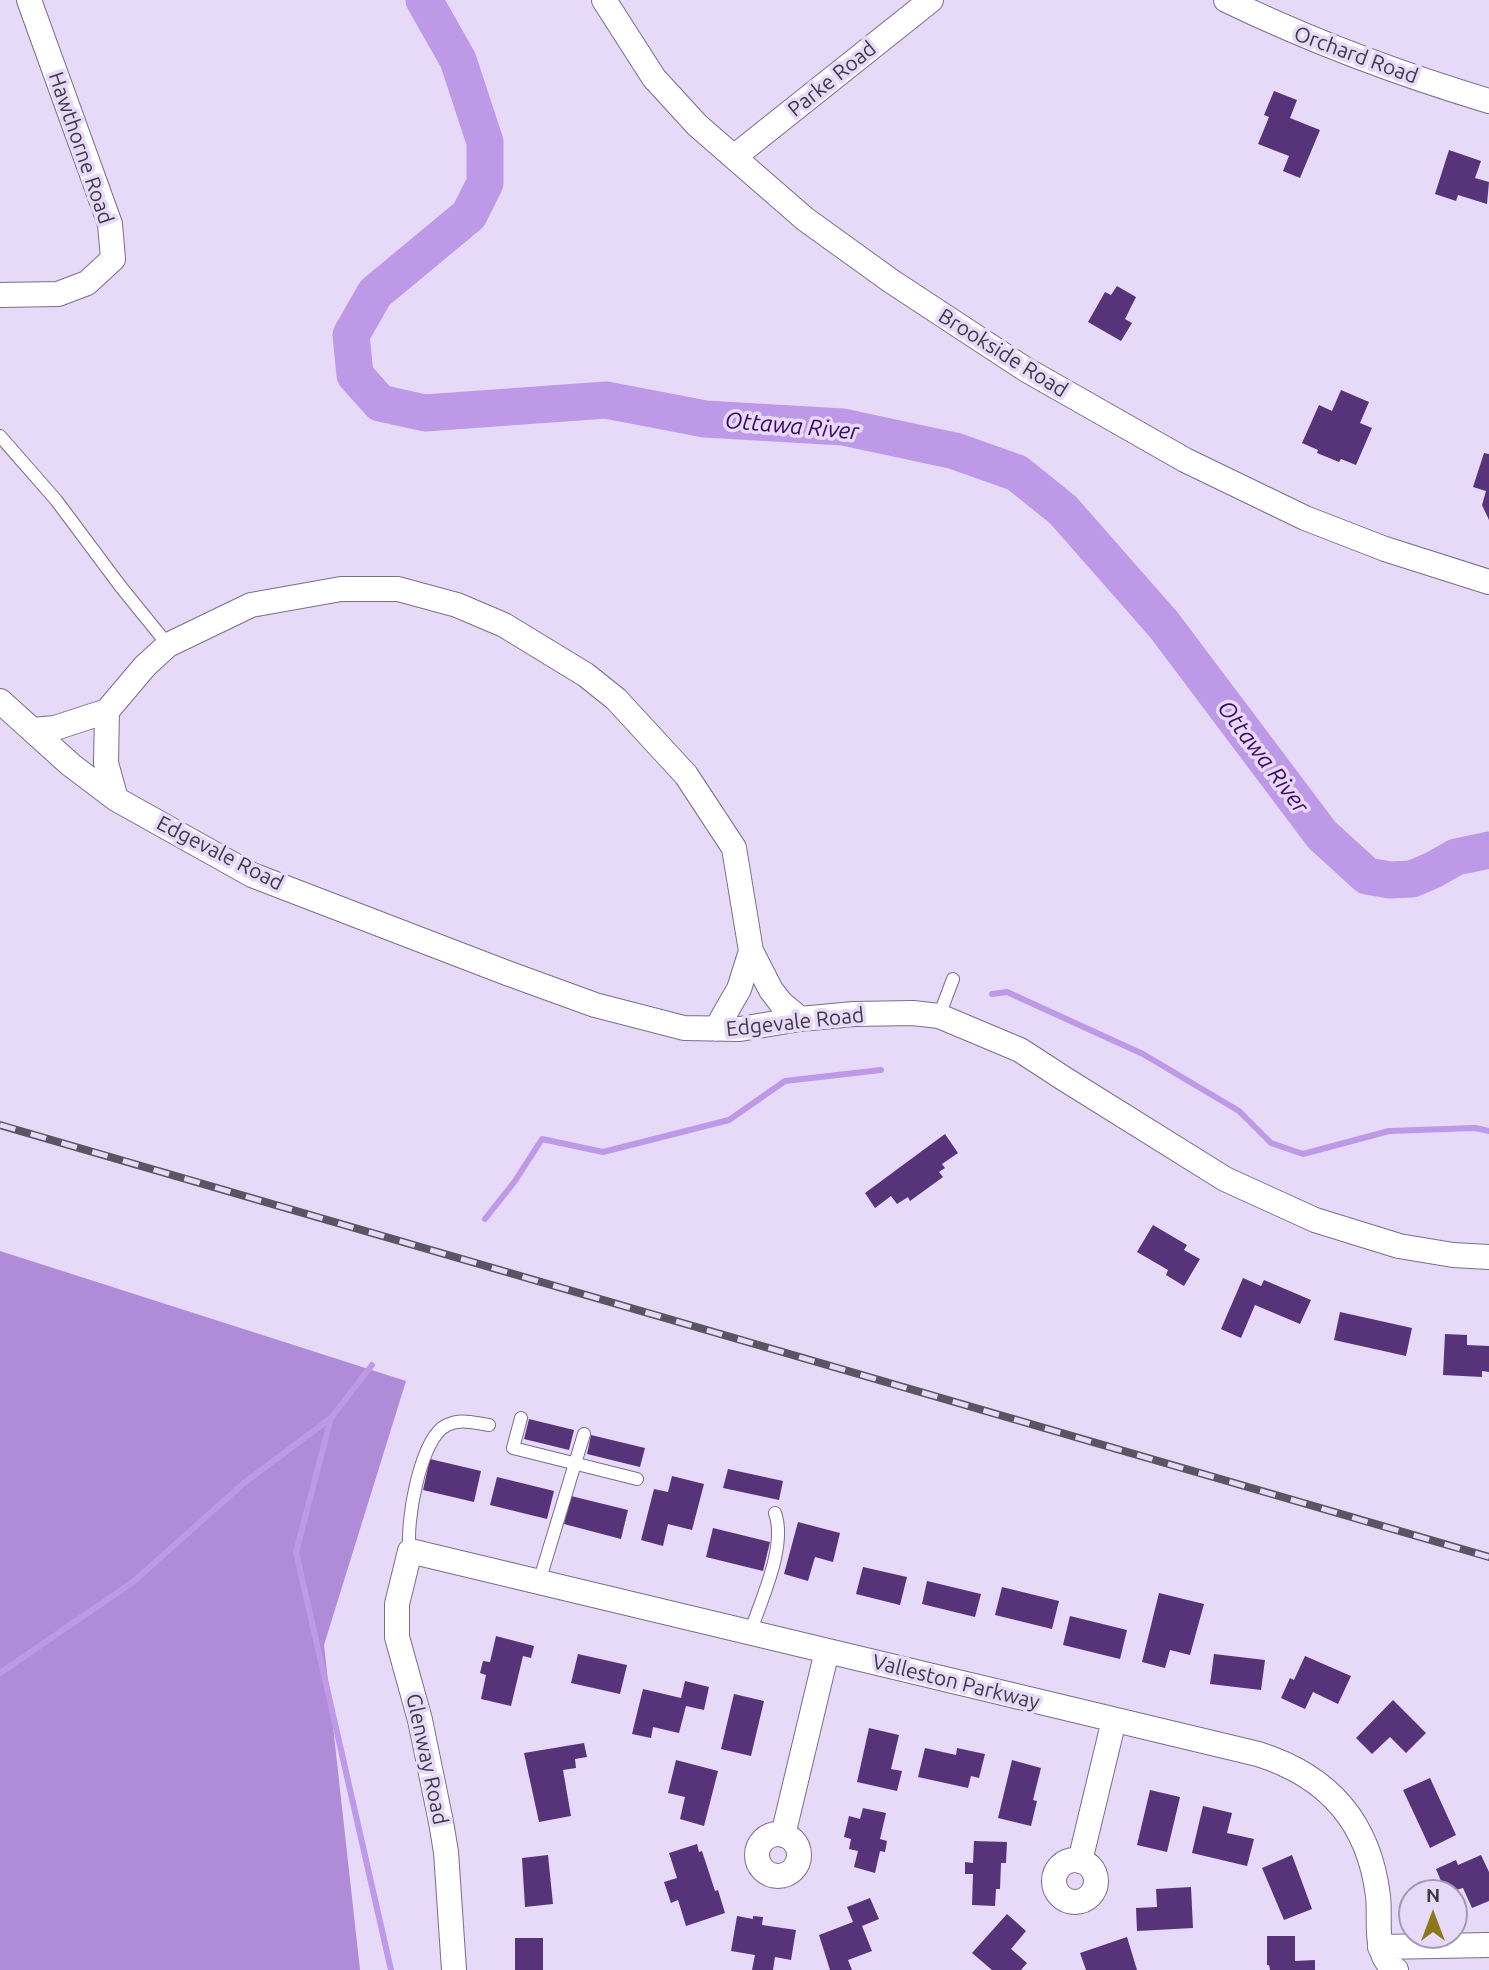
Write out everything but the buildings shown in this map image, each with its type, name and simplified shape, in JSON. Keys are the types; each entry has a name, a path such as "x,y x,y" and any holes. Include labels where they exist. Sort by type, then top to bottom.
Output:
{"street":[{"name":"Hawthorne Road","path":"0,295 58,294 87,283 113,259 110,224 29,0"},
{"name":"Brookside Road","path":"604,0 654,78 697,125 805,219 891,281 1025,369 1185,460 1305,518 1385,549 1489,582"},
{"name":"Parke Road","path":"734,157 931,0"},
{"name":"Orchard Road","path":"1226,0 1356,58 1489,101"},
{"path":"33,730 55,728 107,711 145,666 168,645 251,605 341,589 398,589 457,605 504,625 586,675 616,699 686,775 734,848 751,951 771,990 781,1003 800,1019"},
{"name":"Edgevale Road","path":"0,701 71,765 116,799 252,875 418,939 595,1005 684,1028 740,1029 800,1019 855,1014 913,1013 939,1016 1020,1050 1226,1179 1315,1220 1399,1246 1454,1255 1489,1257"},
{"path":"107,711 106,763 116,799"},
{"path":"716,1029 739,989 751,951"},
{"name":"Valleston Parkway","path":"410,1551 1280,1761 1300,1770 1334,1797 1365,1841 1378,1898 1380,1947"},
{"name":"Glenway Road","path":"410,1551 397,1604 397,1637 420,1720 441,1822 454,1970"},
{"path":"783,1835 827,1651"},
{"path":"1080,1861 1114,1720"},
{"path":"1396,1970 1384,1960 1380,1947 1489,1945"}],"lane":[{"path":"0,436 56,499 168,645"},
{"path":"939,1016 953,979"},
{"path":"522,1418 513,1448 637,1479"},
{"path":"410,1551 407,1536 422,1459 430,1441 444,1426 460,1420 489,1425"},
{"path":"539,1582 584,1434"},
{"path":"750,1633 776,1550 778,1523 775,1513"}],"shaded area":[{"path":"0,1251 406,1381 324,1645 360,1970 0,1970"}],"waterway":[{"name":"Ottawa River","path":"424,0 458,60 485,142 485,183 469,215 375,293 351,335 355,375 380,403 425,413 606,400 705,419 843,427 955,451 1017,473 1063,510 1164,625 1322,835 1367,876 1390,880 1412,879 1456,857 1489,850"},
{"path":"992,994 1007,992 1143,1054 1239,1111 1271,1143 1303,1154 1389,1131 1475,1128 1489,1131"},
{"path":"485,1219 515,1181 542,1139 603,1152 729,1120 785,1081 881,1070"},
{"path":"372,1365 331,1418 296,1552 391,1970"},
{"path":"0,1673 133,1582 244,1483 331,1418"}],"railway":[{"path":"0,1125 1489,1557"}]}
